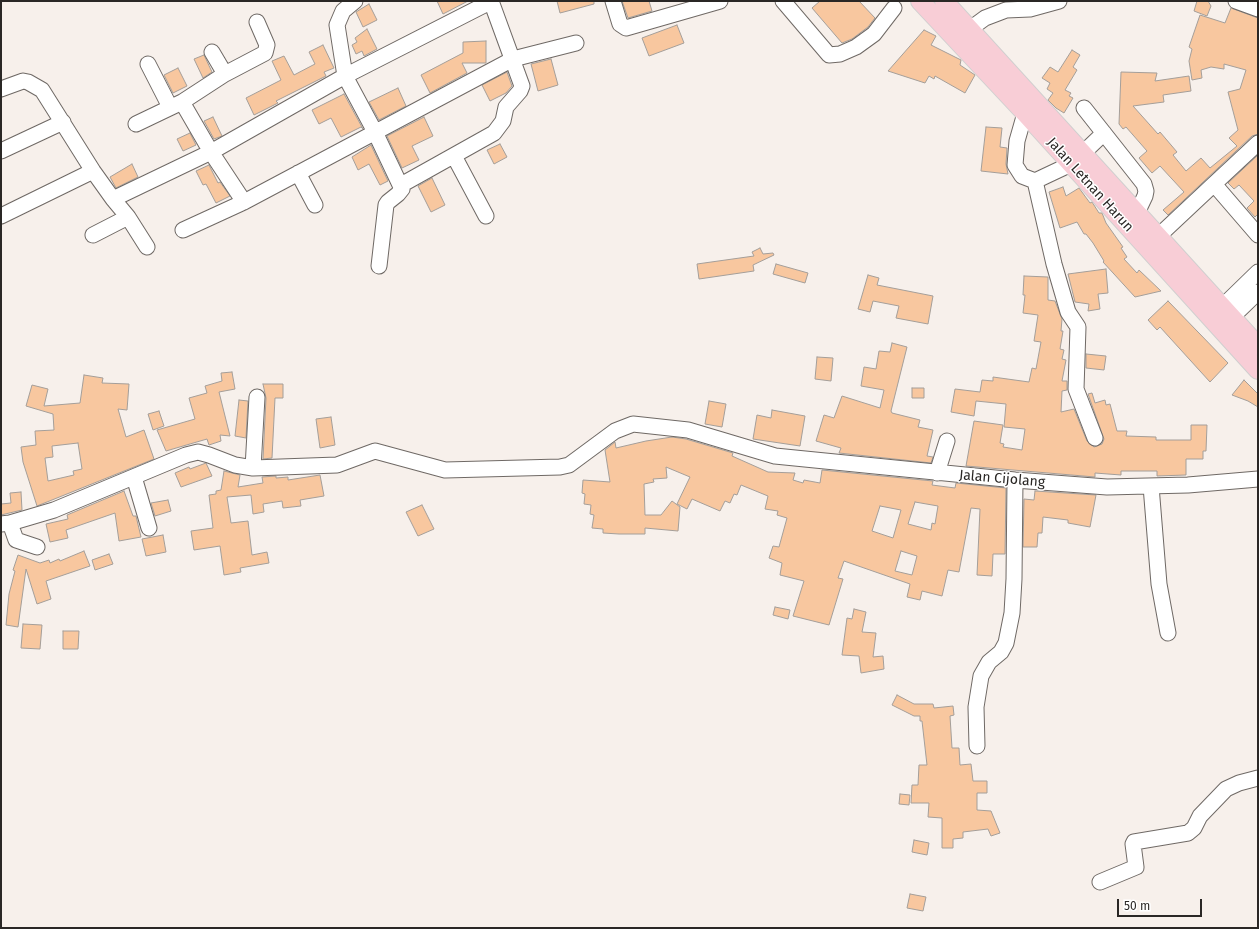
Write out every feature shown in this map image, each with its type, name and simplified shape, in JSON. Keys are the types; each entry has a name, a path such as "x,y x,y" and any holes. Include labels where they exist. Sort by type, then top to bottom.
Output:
{"main road":[{"name":"Jalan Letnan Harun","path":"920,1 1077,159 1136,215 1152,242 1227,312 1258,346"},
{"name":"Jalan Letnan Harun","path":"944,1 970,29 1022,103"},
{"name":"Jalan Letnan Harun","path":"1077,159 1152,242 1258,370"}],"street":[{"path":"355,1 343,10 337,25 345,76 375,132 401,186 400,192 386,205 379,266"},
{"path":"113,199 211,152 345,76 491,1 522,86 520,91 506,107 500,128 494,133 401,186"},
{"path":"613,1 620,24 626,28 720,1"},
{"path":"970,29 985,18 1006,10 1030,9 1059,1"},
{"path":"1236,1 1258,9"},
{"path":"784,2 830,55 840,54 856,47 874,34 895,3"},
{"path":"136,124 176,104 225,74 265,53 267,45 257,22"},
{"path":"183,230 244,202 513,59 576,43"},
{"path":"212,52 225,74"},
{"path":"148,64 211,152 244,202"},
{"path":"1,89 23,81 36,86 47,96 93,171 128,217 147,247"},
{"path":"1022,103 1015,165 1022,176 1035,181 1077,159 1104,134"},
{"path":"1084,108 1144,184 1146,190 1145,196 1136,215"},
{"path":"1,151 63,122"},
{"path":"1152,242 1258,143"},
{"path":"454,156 486,216"},
{"path":"1,216 93,171"},
{"path":"298,173 315,205"},
{"path":"1035,181 1054,264 1068,312 1078,328 1076,389 1095,438"},
{"path":"1214,184 1258,235"},
{"path":"93,235 128,217"},
{"path":"1227,312 1258,272"},
{"path":"1227,312 1258,292"},
{"path":"253,468 257,397"},
{"name":"Jalan Cijolang","path":"6,523 54,510 186,455 198,452 235,465 253,468 336,465 375,451 444,470 560,467 569,465 615,431 633,424 688,430 775,456 1015,480 1107,487 1151,486 1258,479"},
{"path":"937,473 947,441"},
{"path":"134,477 149,528"},
{"path":"977,746 976,707 982,676 989,662 1001,652 1006,643 1012,613 1014,579 1015,480"},
{"path":"1151,486 1159,584 1168,633"},
{"path":"6,523 16,540 37,547"},
{"path":"1100,882 1136,867 1134,842 1188,833 1194,828 1200,816 1226,788 1258,778"}],"building":[{"path":"437,1 468,1 443,14"},
{"path":"557,1 594,1 594,4 560,13"},
{"path":"622,1 649,1 652,11 628,18"},
{"path":"820,1 859,1 875,18 868,27 852,39 842,43 812,8"},
{"path":"1197,1 1208,1 1211,6 1207,16 1194,11"},
{"path":"369,4 377,20 363,27 356,12"},
{"path":"1231,8 1258,18 1258,134 1252,136 1168,215 1163,210 1184,192 1160,166 1152,173 1139,158 1147,151 1126,127 1123,129 1119,124 1121,72 1157,73 1155,81 1189,76 1191,91 1163,95 1164,102 1133,106 1158,134 1160,132 1177,152 1173,155 1186,171 1201,158 1210,168 1237,146 1229,138 1238,130 1228,92 1240,89 1246,70 1224,64 1224,69 1211,67 1201,70 1202,78 1192,80 1189,61 1192,49 1189,47 1200,15 1225,23"},
{"path":"677,25 684,43 649,56 642,38"},
{"path":"367,29 377,49 364,56 362,51 356,54 352,45 357,42 355,38"},
{"path":"924,30 936,36 931,45 961,60 960,65 975,75 965,93 935,76 934,79 929,76 925,83 888,71"},
{"path":"486,41 486,63 462,63 467,73 430,93 421,75 463,53 463,42"},
{"path":"323,45 334,68 324,72 326,76 276,101 278,103 254,115 246,98 281,80 272,61 284,56 294,75 315,64 309,52"},
{"path":"1072,50 1080,55 1073,67 1077,70 1065,90 1071,93 1069,96 1073,98 1064,113 1048,100 1053,93 1047,89 1050,83 1042,78 1050,67 1058,72"},
{"path":"204,55 212,72 203,78 194,59"},
{"path":"551,59 558,85 538,91 531,64"},
{"path":"178,68 187,86 173,93 164,75"},
{"path":"507,72 512,86 506,93 490,101 482,85"},
{"path":"398,88 406,106 379,120 369,102"},
{"path":"344,94 363,129 361,127 341,137 331,118 319,124 312,110"},
{"path":"213,117 222,136 214,139 204,121"},
{"path":"424,117 433,136 412,146 419,160 402,168 387,136"},
{"path":"986,127 1002,128 1000,147 1007,148 1006,164 1008,174 981,171"},
{"path":"190,133 196,145 183,151 177,139"},
{"path":"500,144 507,157 494,164 487,150"},
{"path":"371,145 388,181 380,185 369,164 358,170 352,157"},
{"path":"1258,155 1258,214 1255,217 1247,208 1254,201 1239,185 1234,189 1228,183"},
{"path":"132,164 138,177 116,188 110,177"},
{"path":"209,165 218,183 220,182 230,196 216,203 206,184 203,185 196,171"},
{"path":"432,178 445,205 431,212 418,186"},
{"path":"1063,187 1066,196 1079,188 1090,203 1092,202 1099,213 1102,213 1106,223 1123,247 1121,248 1127,257 1124,259 1137,273 1139,270 1161,291 1135,297 1103,262 1104,261 1093,243 1086,234 1084,234 1077,222 1060,228 1049,192"},
{"path":"760,248 763,254 773,253 774,255 753,265 754,271 699,279 697,264 754,256 752,252"},
{"path":"776,264 808,273 805,283 773,274"},
{"path":"1106,269 1108,293 1098,294 1100,309 1088,311 1089,304 1075,302 1068,274"},
{"path":"868,275 879,278 877,285 933,296 928,324 896,318 899,306 873,301 870,312 858,309"},
{"path":"1024,276 1048,277 1048,300 1055,301 1062,319 1061,331 1063,331 1060,349 1064,350 1062,359 1066,360 1062,381 1067,381 1067,390 1062,391 1061,412 1074,409 1087,441 1094,447 1102,444 1104,439 1088,394 1092,393 1095,403 1105,400 1106,405 1110,404 1117,431 1127,431 1126,436 1156,437 1156,440 1191,440 1191,425 1207,425 1206,451 1203,451 1203,459 1186,459 1186,475 1157,476 1157,471 1121,471 1121,475 1095,473 1095,477 966,466 974,421 1003,425 1000,443 1004,444 1003,447 1022,450 1025,429 1004,427 1006,404 976,401 974,416 951,412 955,389 980,392 982,380 993,381 993,377 1029,382 1032,368 1036,369 1041,342 1034,341 1038,315 1023,313 1025,295 1023,295"},
{"path":"1168,301 1228,363 1210,382 1160,327 1157,330 1148,320"},
{"path":"892,343 907,347 891,411 892,413 920,420 918,427 933,430 927,456 933,457 931,463 839,453 841,448 816,441 824,415 834,418 842,396 880,408 884,390 861,386 864,367 876,369 879,351 890,352"},
{"path":"1086,354 1106,356 1104,370 1086,368"},
{"path":"817,357 833,358 831,381 815,379"},
{"path":"232,372 235,389 219,392 230,436 220,435 221,441 209,445 207,439 166,451 157,430 195,419 189,398 207,393 205,386 222,381 221,373"},
{"path":"84,375 103,378 102,383 129,384 127,410 118,409 126,437 144,430 154,459 37,506 23,462 21,447 36,445 35,431 54,430 53,414 26,406 32,385 48,389 44,406 80,403","holes":["78,443 82,469 73,471 74,475 48,481 45,458 53,457 52,446"]},
{"path":"1244,380 1258,394 1258,407 1248,401 1232,395"},
{"path":"263,384 283,384 283,398 275,398 272,458 263,459 266,398"},
{"path":"912,388 924,388 924,398 912,398"},
{"path":"239,400 248,401 246,438 235,436"},
{"path":"709,401 726,404 722,427 705,424"},
{"path":"772,410 805,416 800,446 753,439 757,415 771,418"},
{"path":"159,411 164,426 153,430 148,414"},
{"path":"331,417 335,445 320,448 316,419"},
{"path":"672,437 686,439 733,453 732,456 768,472 795,473 793,480 803,483 804,480 820,483 822,470 933,481 932,485 955,488 956,483 1006,488 1005,554 993,554 992,576 977,575 980,509 971,508 959,572 948,570 942,596 922,591 920,600 907,597 910,584 844,561 838,578 843,579 829,625 793,616 804,581 780,575 782,563 769,558 773,546 779,547 787,518 777,515 778,511 765,509 768,496 741,485 737,495 734,494 730,503 725,501 720,511 692,499 687,509 677,504 690,477 666,467 667,478 653,479 654,482 644,484 645,515 661,515 672,501 680,507 678,531 645,528 645,534 619,534 603,533 603,529 592,528 594,515 590,514 591,505 584,504 585,494 582,493 583,480 610,482 605,450 615,442 616,448","holes":["915,502 938,506 935,524 932,523 931,530 908,524","880,506 901,510 893,538 872,531","901,551 917,556 912,575 895,571"]},
{"path":"206,463 212,476 181,487 175,473 189,467 190,469"},
{"path":"224,471 240,475 238,487 263,483 262,477 288,477 288,480 320,475 324,496 300,500 301,506 283,508 282,501 263,504 264,512 253,514 251,495 227,497 231,523 248,521 252,555 267,552 269,563 240,568 241,572 224,575 220,546 194,550 191,531 213,528 209,495 216,494 216,491 221,490"},
{"path":"124,491 133,516 136,516 141,537 119,541 115,513 66,530 68,538 50,542 46,524 68,519 67,515"},
{"path":"1035,491 1096,495 1090,527 1068,523 1068,520 1043,517 1042,533 1038,533 1037,547 1023,547 1024,499 1034,500"},
{"path":"21,492 22,510 1,515 1,504 11,503 10,493"},
{"path":"168,500 171,511 155,516 151,503"},
{"path":"422,505 434,529 418,536 406,512"},
{"path":"163,535 166,552 146,556 142,539"},
{"path":"84,551 90,566 46,581 51,599 37,604 26,569 18,627 6,625 9,594 15,571 13,570 18,555 40,563 49,560 50,563 59,559 60,561"},
{"path":"109,554 113,564 95,570 92,560"},
{"path":"775,607 790,610 788,619 773,615"},
{"path":"854,609 866,612 862,632 876,633 873,657 883,656 884,669 861,673 859,656 842,655 847,618 852,619"},
{"path":"23,624 42,625 40,649 21,648"},
{"path":"63,631 79,631 78,649 63,649"},
{"path":"897,695 914,704 933,704 934,708 953,706 954,715 950,716 952,748 959,748 960,765 971,764 973,781 987,781 987,793 977,793 977,810 991,811 1000,833 991,836 988,829 963,832 963,838 953,839 953,848 942,848 942,818 928,817 929,803 911,803 912,785 918,785 919,765 927,765 922,721 920,721 920,716 914,716 892,705"},
{"path":"900,794 910,795 909,805 899,804"},
{"path":"914,840 929,843 927,855 912,852"},
{"path":"910,894 926,897 923,911 907,908"}]}
